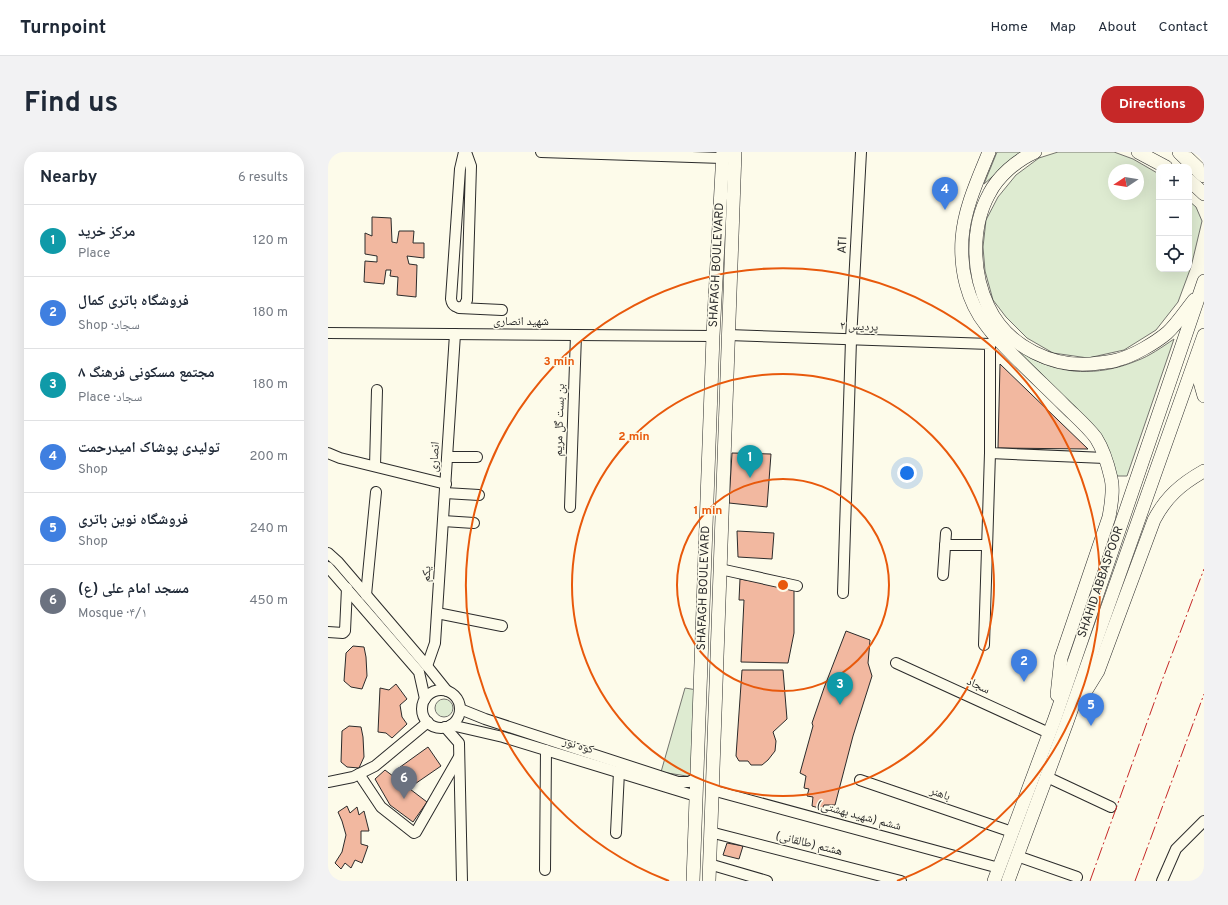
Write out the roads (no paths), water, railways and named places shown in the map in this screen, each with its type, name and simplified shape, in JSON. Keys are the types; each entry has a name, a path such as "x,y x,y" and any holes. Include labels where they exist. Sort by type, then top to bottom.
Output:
{"highway":[{"path":"1180,152 1204,175"}],"main road":[{"name":"SHAFAGH BOULEVARD","path":"709,881 735,152"},
{"path":"989,152 973,192 966,216 962,238 964,278 972,301 985,324 1001,343 1087,428 1096,439 1105,458 1112,479 1112,495 1109,517 1061,658 1061,720"},
{"path":"1035,152 1024,157 1004,174 989,193 980,217 976,238 976,260 980,283 988,306 1001,326 1016,341 1038,355 1061,363 1085,365 1117,360 1147,347 1168,332 1199,294"},
{"path":"1138,152 1160,164"},
{"path":"1159,152 1172,164"},
{"name":"SHAFAGH BOULEVARD","path":"693,881 691,780 722,155"},
{"path":"1192,183 1204,194"},
{"name":"SHAHID ABBASPOOR","path":"1008,881 1047,777 1061,720 1204,280"},
{"name":"SHAHID ABBASPOOR","path":"994,881 1049,733 1061,720 1204,335"},
{"path":"1204,356 1200,382 1204,396"},
{"path":"1061,720 1098,671 1154,520 1160,508 1175,490 1187,481 1204,472"}],"street":[{"path":"465,152 460,169 451,299 454,306 459,308 502,310"},
{"path":"459,308 466,304 467,300 471,166 465,152"},
{"path":"541,152 722,155"},
{"name":"ATI","path":"843,593 851,340 860,152"},
{"name":"شهید انصاری","path":"328,333 713,336"},
{"name":"انصاری","path":"328,453 340,458 375,466 446,488 455,334"},
{"name":"بن بست گل مریم","path":"570,506 576,335"},
{"name":"پردیس ۲","path":"728,335 990,344 990,453"},
{"path":"375,466 377,390"},
{"path":"984,645 990,453 1105,458"},
{"path":"448,457 477,457"},
{"path":"446,488 479,495"},
{"name":"یکم","path":"427,666 435,643 446,488"},
{"path":"366,595 376,492"},
{"path":"443,521 474,523"},
{"path":"943,574 946,533"},
{"path":"945,545 987,545"},
{"path":"328,553 338,562 447,691 456,698 459,703 459,716 456,721 448,726 439,728 433,726 424,717 423,705 430,694 435,691 447,691"},
{"path":"328,567 419,672 426,699"},
{"path":"720,569 797,586"},
{"path":"328,632 343,633 345,631 347,588"},
{"path":"437,613 502,626"},
{"name":"سجاد","path":"896,663 1049,733"},
{"name":"کوه نور","path":"460,710 678,782 691,780"},
{"path":"328,782 353,777 375,766 428,722"},
{"path":"448,726 459,743 462,881"},
{"name":"کوه نور","path":"448,726 503,737 691,794"},
{"path":"545,870 546,750"},
{"path":"359,774 381,807 414,833 416,832 459,757"},
{"path":"616,833 619,772"},
{"path":"1047,777 1111,807"},
{"name":"باهنر","path":"860,780 1012,832"},
{"name":"ششم (شهید بهشتی)","path":"712,790 999,868"},
{"path":"1162,881 1176,849 1204,821"},
{"name":"هشتم (طالقانی)","path":"710,832 901,881"},
{"path":"1017,856 1077,878"},
{"path":"709,864 767,881"}],"place":[{"name":"تولیدی پوشاک امیدرحمت","path":"945,210"},
{"name":"مرکز خرید","path":"750,478"},
{"name":"فروشگاه باتری کمال","path":"1024,682"},
{"name":"مجتمع مسکونی فرهنگ ۸","path":"840,705"},
{"name":"فروشگاه نوین باتری","path":"1091,726"},
{"name":"مسجد امام علی (ع)","path":"404,799"}]}
